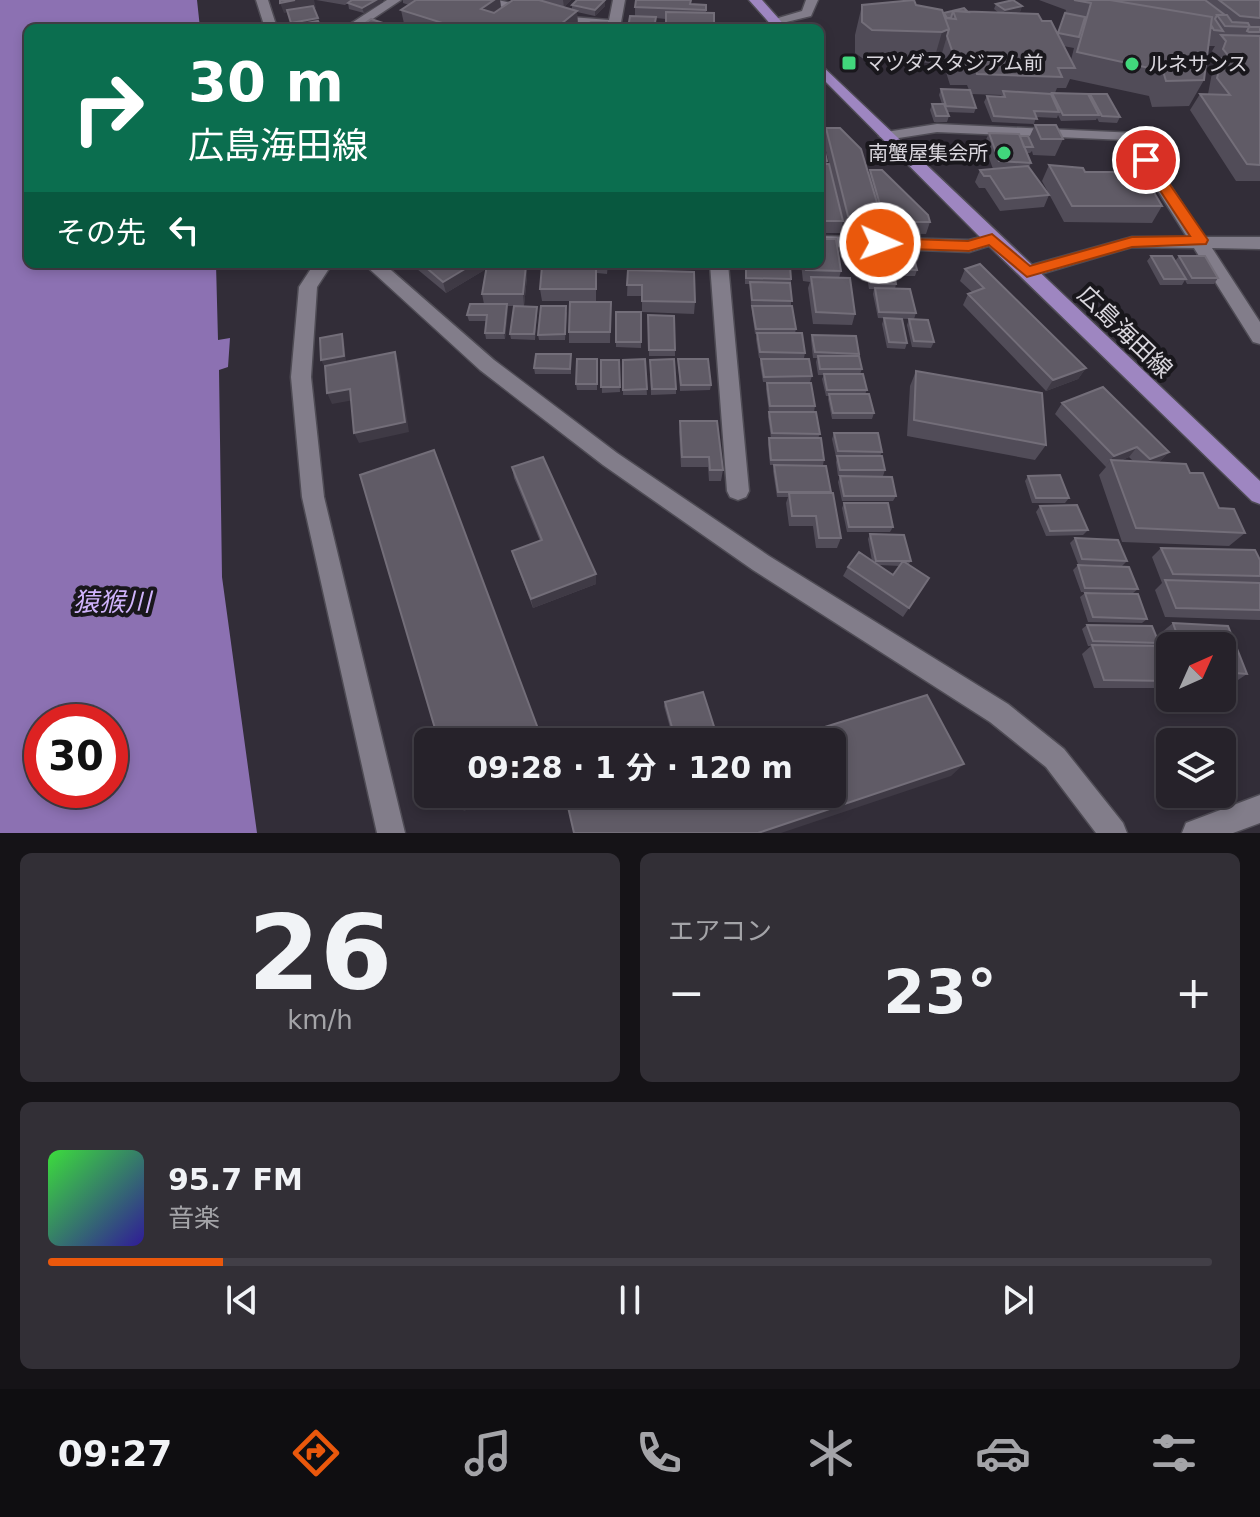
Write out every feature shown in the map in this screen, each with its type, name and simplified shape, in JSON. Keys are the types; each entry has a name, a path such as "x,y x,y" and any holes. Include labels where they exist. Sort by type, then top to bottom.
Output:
{"main road":[{"path":"748,0 777,24"},
{"path":"755,0 777,24"},
{"name":"広島海田線","path":"824,72 992,239 1257,488"}],"street":[{"path":"262,0 270,24"},
{"path":"356,24 395,0"},
{"path":"482,0 597,24"},
{"path":"614,24 619,0"},
{"path":"780,24 807,13 812,0"},
{"path":"886,136 937,128 1131,136 1201,240 1260,337"},
{"path":"824,241 969,246 992,239"},
{"path":"1027,272 1132,242 1201,240 1260,243"},
{"path":"320,268 308,287 301,377 313,497 391,833"},
{"path":"378,268 487,365 610,459 761,563 999,713 1055,758 1113,833"},
{"path":"719,268 738,491"},
{"path":"1196,833 1260,809"}],"water":[{"name":"猿猴川","path":"0,0 197,0 200,24 24,24 24,268 216,268 218,340 230,338 228,367 219,370 222,577 257,833 0,833"}],"building":[{"path":"352,0 376,0 362,8 348,3"},
{"path":"416,0 494,0 481,9 494,13 513,0 539,0 577,11 561,24 445,24 401,10"},
{"path":"577,0 605,0 595,10 572,5"},
{"path":"636,0 691,0 690,4 706,5 706,10 635,7"},
{"path":"914,0 916,5 942,10 949,29 942,32 872,30 862,22 862,5"},
{"path":"1013,0 1022,6 1005,10 996,4"},
{"path":"1074,0 1110,0 1212,17 1204,80 1166,81 1163,71 1077,52 1091,3"},
{"path":"1110,0 1205,0 1225,15 1217,15 1215,19 1223,31 1214,30 1212,17"},
{"path":"1219,0 1260,0 1260,18 1240,16"},
{"path":"313,6 318,18 291,23 287,10"},
{"path":"964,8 968,12 953,11 951,18 944,13"},
{"path":"953,11 1038,14 1042,21 1051,21 1075,68 1058,68 1062,77 977,74 974,65 957,65 947,36 949,29 945,18 956,19"},
{"path":"666,12 714,13 714,24 666,24"},
{"path":"1065,13 1085,17 1079,37 1058,33"},
{"path":"1217,15 1227,15 1232,22 1248,23 1250,27 1225,26"},
{"path":"630,16 656,17 655,24 629,24"},
{"path":"371,19 386,24 364,24"},
{"path":"1249,27 1260,27 1260,32 1249,32"},
{"path":"1221,35 1260,36 1260,165 1247,164 1200,94 1230,95 1217,78 1222,58 1230,58 1223,49 1226,41"},
{"path":"941,89 970,90 976,108 946,106"},
{"path":"1003,91 1051,94 1059,112 1034,111 1037,119 994,116 987,96 1005,97"},
{"path":"1052,93 1088,94 1099,115 1063,115"},
{"path":"1090,94 1107,94 1120,117 1102,116"},
{"path":"932,104 944,104 949,116 936,116"},
{"path":"1035,125 1056,125 1063,139 1041,139"},
{"path":"826,128 840,128 861,149 881,216 848,216"},
{"path":"989,133 1019,134 1031,163 999,161"},
{"path":"1020,136 1028,136 1033,147 1024,147"},
{"path":"824,164 829,164 843,221 824,221"},
{"path":"1049,165 1083,168 1085,172 1142,172 1162,206 1072,206"},
{"path":"1028,166 1049,195 1005,199 990,176 984,176 980,170"},
{"path":"870,170 882,170 928,215 930,222 885,222"},
{"path":"824,239 836,239 841,271 806,270 824,268"},
{"path":"862,248 880,248 884,268 866,267"},
{"path":"886,249 912,250 917,270 890,269"},
{"path":"1151,256 1172,256 1186,279 1164,279"},
{"path":"1179,256 1205,256 1218,278 1192,278"},
{"path":"980,264 1086,368 1053,380 968,294 984,288 965,269"},
{"path":"427,268 466,268 443,282"},
{"path":"486,268 526,268 523,294 482,294"},
{"path":"542,268 596,268 596,289 540,289"},
{"path":"746,268 790,268 791,279 746,278"},
{"path":"628,270 694,272 695,302 642,301 642,285 627,285"},
{"path":"869,271 894,272 896,284 871,283"},
{"path":"811,277 850,278 855,314 816,312"},
{"path":"750,282 790,283 792,301 752,300"},
{"path":"875,288 910,289 916,313 879,312"},
{"path":"570,302 611,302 610,332 569,332"},
{"path":"470,304 507,304 504,333 485,333 487,315 467,315"},
{"path":"514,306 537,307 534,334 510,334"},
{"path":"541,306 566,306 565,334 538,335"},
{"path":"752,306 792,306 796,329 756,329"},
{"path":"616,312 641,312 641,342 616,342"},
{"path":"648,315 674,316 675,350 649,350"},
{"path":"884,318 902,319 907,343 889,342"},
{"path":"909,319 928,320 934,342 914,341"},
{"path":"757,333 802,333 805,353 760,352"},
{"path":"342,334 344,356 321,360 320,338"},
{"path":"812,335 856,336 859,354 815,352"},
{"path":"395,352 405,422 354,433 350,389 327,393 325,366"},
{"path":"536,354 571,354 570,369 534,368"},
{"path":"818,356 859,356 862,369 820,369"},
{"path":"577,359 597,359 597,384 576,384"},
{"path":"645,359 647,389 623,390 623,360"},
{"path":"674,359 676,389 652,389 650,360"},
{"path":"678,359 708,359 711,385 681,385"},
{"path":"761,359 809,359 812,376 764,377"},
{"path":"601,360 619,360 620,387 601,387"},
{"path":"916,371 1042,393 1046,445 914,420"},
{"path":"824,374 863,374 867,390 827,390"},
{"path":"767,383 811,383 815,406 770,406"},
{"path":"1103,387 1169,452 1150,459 1137,447 1114,456 1062,403"},
{"path":"829,394 869,394 874,413 833,413"},
{"path":"769,412 816,412 820,434 772,433"},
{"path":"680,421 717,421 723,470 710,470 709,457 682,457"},
{"path":"834,433 878,433 882,452 838,451"},
{"path":"769,438 821,438 824,460 771,460"},
{"path":"434,450 538,728 435,728 360,475"},
{"path":"837,456 882,456 885,470 840,470"},
{"path":"543,457 596,574 531,599 512,551 542,540 512,467"},
{"path":"1111,460 1186,464 1190,473 1203,473 1219,508 1234,509 1245,533 1136,528"},
{"path":"774,465 826,466 831,492 778,492"},
{"path":"1060,475 1069,498 1036,498 1028,476"},
{"path":"840,476 892,477 896,496 844,496"},
{"path":"789,493 833,493 841,538 819,538 816,516 792,516"},
{"path":"844,503 888,503 893,527 849,527"},
{"path":"1077,505 1088,530 1050,531 1040,506"},
{"path":"870,534 904,535 911,561 876,561"},
{"path":"1075,538 1118,540 1127,561 1082,559"},
{"path":"1161,548 1255,550 1260,560 1260,576 1173,574"},
{"path":"859,552 893,575 903,561 929,578 909,608 848,567"},
{"path":"1078,565 1129,567 1138,589 1085,588"},
{"path":"1165,580 1260,583 1260,610 1176,608"},
{"path":"1085,593 1138,594 1147,619 1093,617"},
{"path":"1173,623 1228,626 1230,632 1176,632"},
{"path":"1087,625 1152,626 1156,636 1156,643 1093,641"},
{"path":"1092,645 1156,646 1156,681 1104,680"},
{"path":"1236,646 1247,674 1236,673"},
{"path":"703,692 715,728 672,728 665,702"},
{"path":"927,695 964,764 846,804 846,728 822,728"},
{"path":"568,808 833,808 758,833 574,833"}],"place":[{"name":"マツダスタジアム前","path":"849,63"},
{"name":"ルネサンス","path":"1132,64"},
{"name":"南蟹屋集会所","path":"1004,153"}],"route":[{"path":"880,243 969,246 992,239 1027,272 1067,258 1132,242 1201,240 1146,160"}]}
